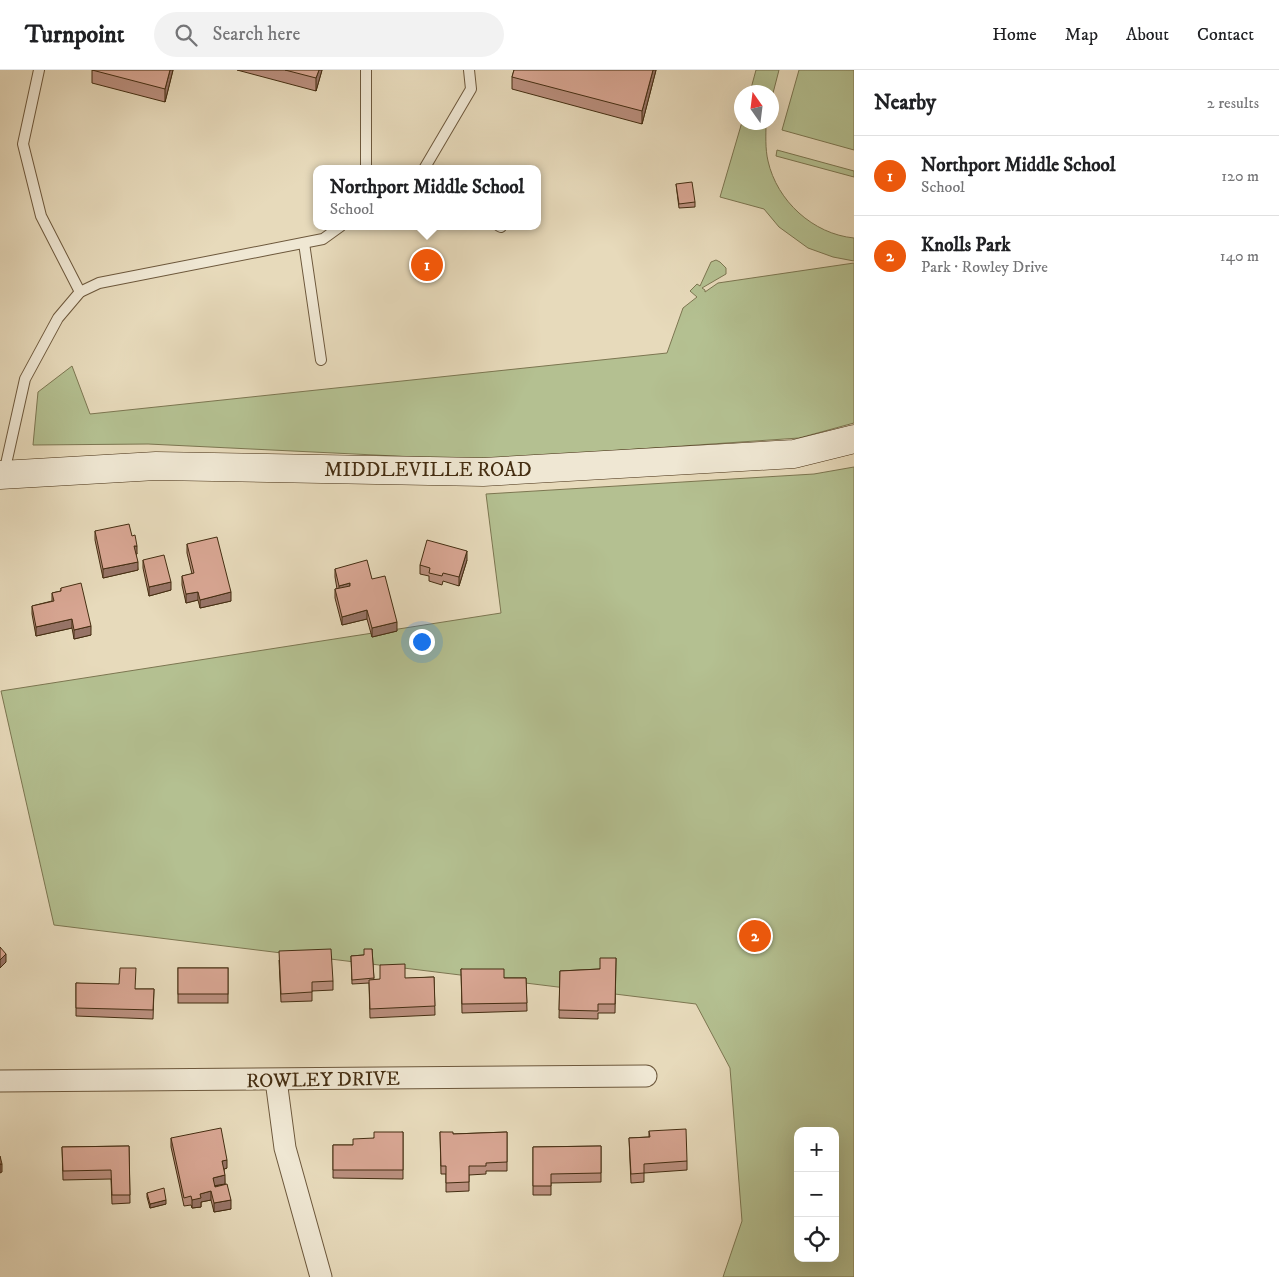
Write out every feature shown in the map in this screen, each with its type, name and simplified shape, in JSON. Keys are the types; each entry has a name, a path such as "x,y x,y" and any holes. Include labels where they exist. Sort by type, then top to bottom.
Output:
{"street":[{"name":"MIDDLEVILLE ROAD","path":"2,474 156,466 483,472 794,454 854,438"},
{"name":"ROWLEY DRIVE","path":"0,1081 646,1076"},
{"path":"276,1080 285,1148 321,1277"}],"lane":[{"path":"39,70 23,144 41,216 80,292"},
{"path":"366,70 366,165"},
{"path":"426,165 470,89 468,70"},
{"path":"2,474 25,379 58,318 80,292 99,283 323,239 335,230"},
{"path":"304,243 322,360"}],"green space":[{"path":"756,70 779,70 775,85 752,85"},
{"path":"799,70 854,70 854,150 782,130"},
{"path":"740,130 766,130 768,161 779,189 788,202 811,222 825,230 854,238 854,261 833,257 808,248 779,227 764,209 720,197"},
{"path":"777,150 854,171 854,177 776,156"},
{"path":"716,260 726,268 726,274 702,288 705,292 718,283 854,263 854,423 799,438 478,460 148,444 33,445 38,392 72,366 90,414 667,353 683,308 697,297 690,291 697,284 700,286 711,262"},
{"path":"854,467 854,1277 723,1277 742,1221 730,1068 696,1004 54,925 1,691 501,613 486,494 814,474"}],"building":[{"path":"92,70 170,70 165,89"},
{"path":"285,70 319,70 316,78"},
{"path":"514,70 653,70 642,111 512,77"},
{"path":"692,182 695,202 679,204 676,184"},
{"path":"129,524 132,536 135,535 137,546 134,546 138,562 103,569 95,531"},
{"path":"217,537 231,592 200,600 198,592 186,594 182,576 194,573 187,544"},
{"path":"427,540 467,551 459,577 443,573 442,576 429,573 430,568 420,565"},
{"path":"164,555 171,582 149,587 143,560"},
{"path":"367,560 372,579 385,576 397,622 372,628 367,610 342,617 335,589 350,586 350,583 339,586 335,569"},
{"path":"81,583 91,626 74,630 72,619 36,627 32,606 54,601 52,593 61,591 61,588"},
{"path":"0,947 6,954 0,960"},
{"path":"331,949 333,981 312,982 312,992 281,994 279,951"},
{"path":"364,949 372,949 374,978 352,980 351,956 364,955"},
{"path":"600,958 616,958 615,1004 598,1004 598,1011 559,1010 560,971 600,969"},
{"path":"405,964 405,978 434,977 435,1006 370,1009 369,980 380,979 380,965"},
{"path":"120,968 136,968 135,989 154,989 153,1010 76,1008 76,983 119,984"},
{"path":"178,968 228,968 228,994 178,994"},
{"path":"461,969 504,969 504,978 526,978 527,1003 462,1004"},
{"path":"221,1128 227,1160 222,1161 225,1175 213,1178 215,1187 227,1184 231,1200 214,1203 211,1191 200,1194 201,1198 192,1200 191,1196 184,1198 171,1138"},
{"path":"686,1129 687,1161 644,1164 644,1173 631,1174 629,1138 650,1137 649,1131"},
{"path":"374,1132 403,1132 403,1170 333,1170 333,1145 353,1145 353,1139 374,1138"},
{"path":"440,1132 453,1132 453,1134 507,1132 507,1162 486,1163 486,1166 469,1166 469,1182 446,1183 446,1166 441,1166"},
{"path":"129,1146 130,1195 112,1195 111,1170 63,1171 62,1147"},
{"path":"601,1146 601,1173 551,1174 551,1186 533,1186 533,1147"},
{"path":"164,1188 166,1200 150,1204 147,1193"}],"place":[{"name":"Northport Middle School","path":"427,265"},
{"name":"Knolls Park","path":"755,936"}]}
